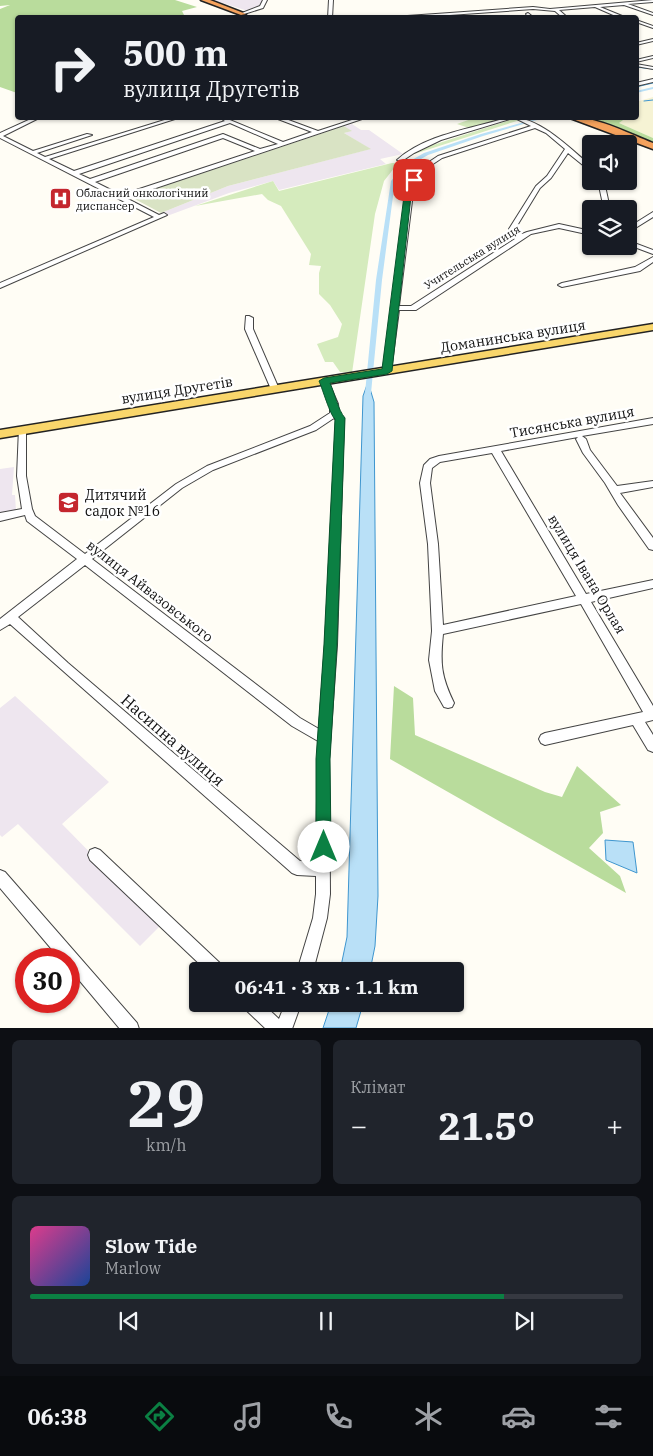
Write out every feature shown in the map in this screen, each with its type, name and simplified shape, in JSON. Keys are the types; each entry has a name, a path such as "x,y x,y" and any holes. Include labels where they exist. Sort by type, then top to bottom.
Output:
{"highway":[{"path":"204,0 244,15"},
{"path":"580,120 625,134 653,146"}],"main road":[{"name":"Доманинська вулиця","path":"360,375 653,327"},
{"name":"вулиця Другетів","path":"0,434 360,375"}],"street":[{"path":"244,15 262,7 265,0"},
{"path":"330,15 331,0"},
{"path":"427,15 533,8 556,9 653,1"},
{"path":"623,4 653,14"},
{"path":"594,6 617,15"},
{"path":"556,9 563,15"},
{"path":"639,22 652,27"},
{"path":"643,28 652,27"},
{"path":"639,43 653,40"},
{"path":"639,60 653,57"},
{"path":"639,66 653,68"},
{"path":"639,84 653,80"},
{"path":"0,135 32,120"},
{"path":"46,158 169,120"},
{"path":"121,197 355,120"},
{"path":"400,160 430,143 504,120"},
{"path":"524,120 548,132 566,152 577,156 582,161"},
{"path":"75,173 230,121 281,143"},
{"path":"288,121 316,132"},
{"path":"382,372 395,308 409,188 418,174 429,163 440,157 535,125"},
{"path":"0,135 162,216 0,286"},
{"path":"34,152 89,135"},
{"path":"91,181 223,136 259,151"},
{"path":"522,237 512,229 538,187 549,177 566,152"},
{"path":"637,225 653,214"},
{"name":"Учительська вулиця","path":"395,308 412,308 522,237 535,231 559,226 582,230"},
{"path":"637,246 653,252"},
{"path":"562,285 637,269 653,259"},
{"path":"250,318 249,329 275,389"},
{"path":"308,962 320,918 323,869 324,738 331,635 340,418 335,414 334,404 324,381"},
{"path":"5,621 179,486 197,475 247,452 312,428 335,414"},
{"name":"Тисянська вулиця","path":"438,631 432,544 425,483 427,467 432,461 653,421"},
{"path":"0,517 27,512 23,488 22,430"},
{"path":"581,439 586,450 604,471 611,487 615,490 614,494 653,546"},
{"name":"вулиця Івана Орлая","path":"495,449 652,715"},
{"path":"615,490 653,484"},
{"name":"вулиця Айвазовського","path":"27,512 31,518 296,722 324,738"},
{"path":"448,703 441,691 435,660 438,631 653,584"},
{"name":"Насипна вулиця","path":"5,621 64,666 297,868 323,869"},
{"path":"545,739 652,715"},
{"path":"636,718 653,746"},
{"path":"95,855 208,962"},
{"path":"0,877 131,1028"},
{"path":"261,1012 278,1028"},
{"path":"284,1028 290,1012"}],"shaded area":[{"path":"213,0 263,0 258,7 248,11"},
{"path":"653,97 653,138 619,123 623,120 639,120 639,101"},
{"path":"352,124 361,130 369,130 403,154 380,159 386,164 279,190 273,181 229,193 167,216 161,213 228,186 370,149 344,133 351,131 344,126"},
{"path":"14,467 12,495 15,495 16,511 0,514 0,469"},
{"path":"15,696 109,782 62,824 161,925 140,946 18,824 2,837 0,835 0,708"}],"green space":[{"path":"0,0 175,0 197,7 182,11 184,15 15,15 15,92 0,87 0,9 10,5 0,6"},
{"path":"468,120 503,120 472,129 457,124"},
{"path":"510,120 520,120 408,156 433,145"},
{"path":"589,120 623,120 619,123 653,138 653,143 637,137 637,135 631,135"},
{"path":"344,126 352,131 344,133 371,149 228,186 161,213 131,197"},
{"path":"398,163 384,181 375,214 352,373 340,372 333,362 325,362 317,344 338,337 342,324 330,305 319,294 321,266 309,265 311,254 281,206 268,200 262,194 195,206 273,181 279,191"},
{"path":"394,686 413,698 415,735 545,792 562,797 577,766 621,805 600,812 603,833 589,848 620,876 626,893 390,759"}],"water":[{"path":"368,382 374,402 378,896 375,946 372,962 342,962 347,937 363,396"},
{"path":"605,840 633,842 637,873 606,860"},
{"path":"328,1012 361,1012 356,1028 323,1028"}],"waterway":[{"path":"639,67 653,69"},
{"path":"639,86 653,83"},
{"path":"639,91 653,88"},
{"path":"644,101 653,100"},
{"path":"368,393 379,280 393,181 407,165 426,154 535,120"}],"place":[{"name":"Обласний онкологічний диспансер","path":"60,199"},
{"name":"Дитячий садок №16","path":"69,503"}],"route":[{"path":"324,847 323,759 340,418 335,414 334,404 324,381 387,371 409,188 414,180"}]}
